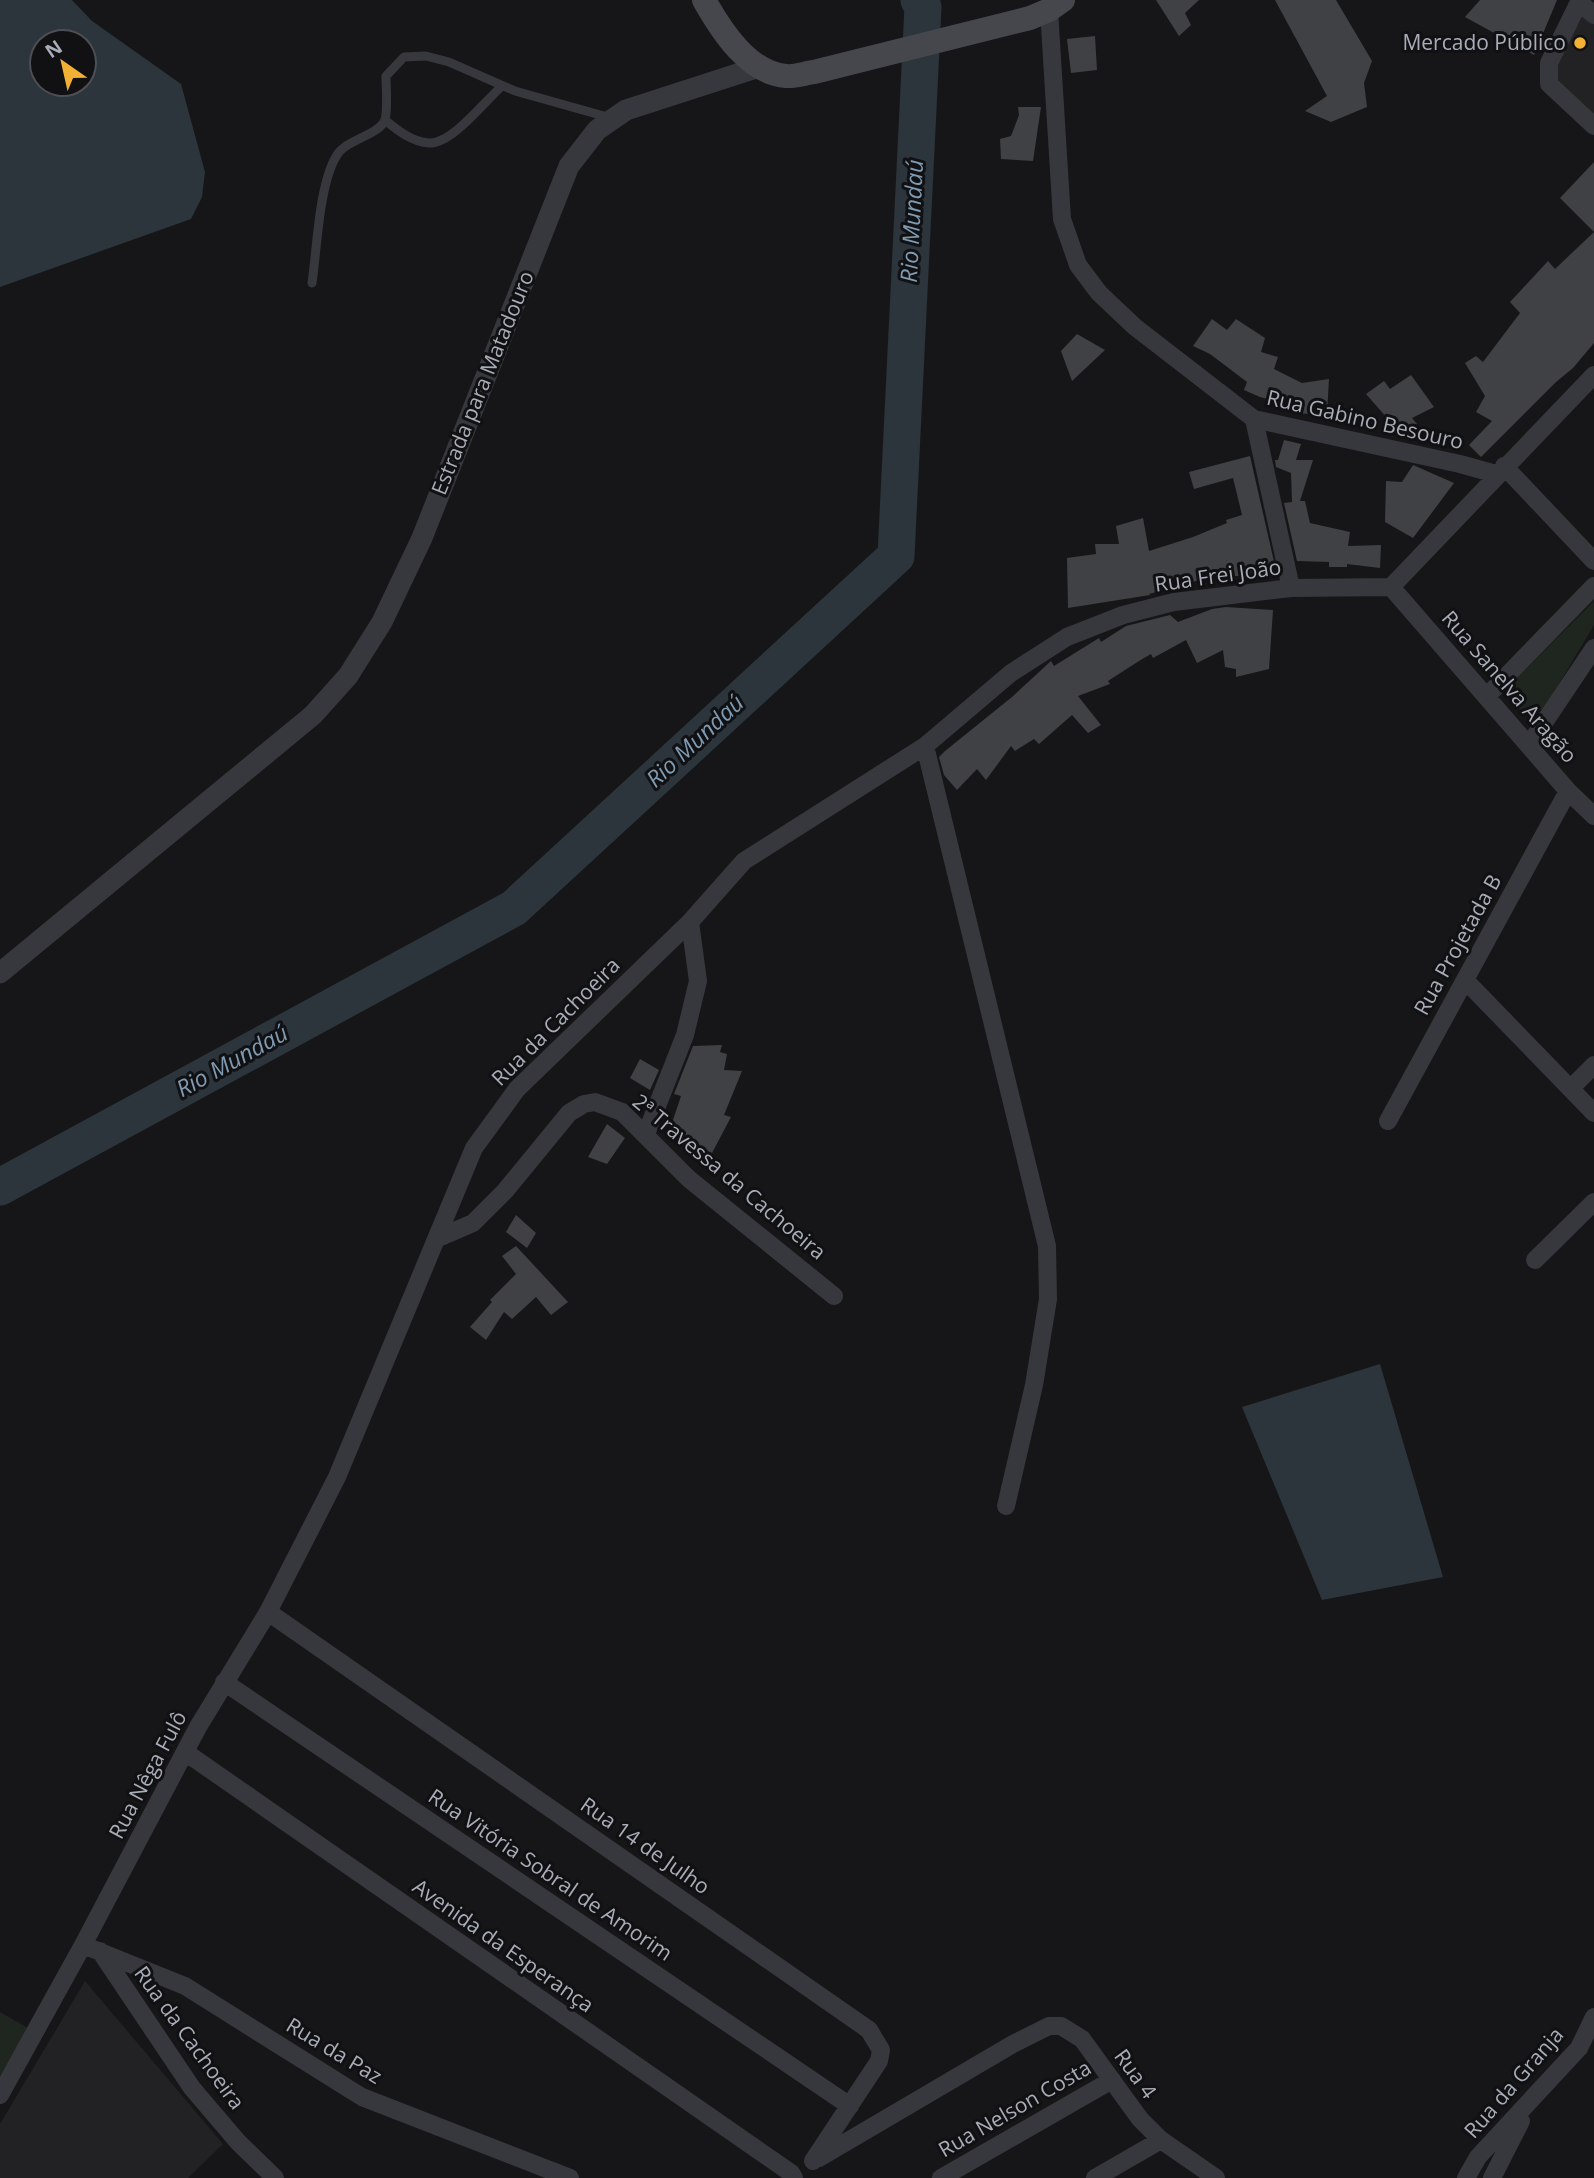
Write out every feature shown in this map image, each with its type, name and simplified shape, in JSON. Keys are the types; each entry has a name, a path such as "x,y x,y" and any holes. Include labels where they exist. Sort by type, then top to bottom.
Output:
{"main road":[{"path":"704,0 741,52 760,67 786,76 814,72 1048,7"}],"street":[{"path":"1594,15 1580,1 1549,63 1549,84 1594,126"},
{"name":"Rua Gabino Besouro","path":"1048,7 1062,219 1078,265 1099,293 1135,327 1254,419 1460,464 1500,470"},
{"name":"Estrada para Matadouro","path":"0,973 313,715 348,676 382,622 422,538 569,166 597,130 626,110 760,67"},
{"path":"1391,587 1500,470 1594,375"},
{"path":"1254,419 1291,588"},
{"path":"1500,470 1594,561"},
{"path":"1487,696 1594,586"},
{"name":"Rua Frei João","path":"925,746 1012,673 1067,638 1123,615 1174,602 1291,588 1391,587"},
{"name":"Rua Sanelva Aragão","path":"1391,587 1568,791 1594,816"},
{"path":"1529,745 1594,648"},
{"path":"925,746 1047,1246 1048,1299 1034,1385 1006,1506"},
{"name":"Rua da Cachoeira","path":"337,1477 474,1148 517,1089 690,922 744,862 925,746"},
{"name":"Rua Projetada B","path":"1388,1121 1568,791"},
{"path":"646,1134 685,1035 698,981 690,922"},
{"path":"1465,979 1594,1113"},
{"path":"1571,1088 1594,1065"},
{"name":"2ª Travessa da Cachoeira","path":"436,1239 472,1223 505,1191 569,1113 584,1104 596,1102 622,1112 689,1179 834,1296"},
{"path":"1535,1260 1594,1202"},
{"name":"Rua Nêga Fulô","path":"0,2095 92,1948 185,1752 224,1682 268,1612 337,1477"},
{"name":"Rua 14 de Julho","path":"268,1612 869,2030 881,2050 879,2061 813,2161"},
{"name":"Rua Vitória Sobral de Amorim","path":"224,1682 850,2106"},
{"name":"Avenida da Esperança","path":"185,1752 793,2176"},
{"name":"Rua da Cachoeira","path":"92,1948 192,2088 238,2142 275,2178"},
{"name":"Rua da Paz","path":"92,1948 185,1986 362,2097 570,2178"},
{"name":"Rua da Granja","path":"1466,2178 1478,2157 1579,2048 1594,2017"},
{"name":"Rua 4","path":"813,2161 1013,2044 1049,2026 1061,2026 1082,2039 1140,2119 1161,2140 1216,2178"},
{"name":"Rua Nelson Costa","path":"941,2178 1112,2080"},
{"path":"1492,2178 1528,2105"},
{"path":"1095,2178 1161,2140"},
{"path":"793,2176 813,2161"}],"lane":[{"path":"312,283 325,188 337,155 351,141 377,129 385,120 386,76 404,57 426,55 449,62 502,86 613,119"},
{"path":"385,120 414,139 427,143 437,142 454,133 502,86"}],"shaded area":[{"path":"0,0 72,0 92,21 181,84 205,172 202,197 191,219 0,287"},
{"name":"Mercado Público","path":"1594,12 1594,115 1549,74 1584,13"},
{"path":"1594,601 1594,625 1544,709 1530,714 1512,706 1505,690"},
{"path":"1380,1364 1443,1577 1322,1600 1242,1407"},
{"path":"85,1981 223,2144 188,2178 0,2178 0,2124"},
{"path":"0,2012 28,2028 0,2076"}],"building":[{"path":"1156,0 1199,0 1185,13 1191,25 1179,36"},
{"path":"1275,0 1336,0 1372,61 1364,83 1367,107 1331,122 1305,111 1327,96"},
{"path":"1480,0 1557,0 1534,55 1465,17"},
{"path":"1095,36 1097,70 1071,73 1067,39"},
{"path":"1018,107 1041,107 1033,161 1001,159 1000,139 1011,136 1019,115"},
{"path":"1594,162 1594,232 1560,198"},
{"path":"1594,232 1594,343 1573,368 1481,457 1469,445 1492,421 1476,412 1485,396 1465,363 1476,356 1483,362 1520,313 1510,302 1548,261 1555,269"},
{"path":"1212,319 1227,330 1236,319 1265,338 1261,352 1278,357 1274,369 1302,383 1329,379 1327,413 1294,414 1296,407 1244,390 1247,382 1210,354 1193,346"},
{"path":"1077,334 1105,350 1072,381 1061,351"},
{"path":"1411,375 1434,407 1412,418 1417,424 1401,434 1366,394 1384,381 1390,389"},
{"path":"1284,440 1301,444 1296,460 1313,460 1300,501 1305,501 1310,523 1350,532 1348,546 1381,545 1380,568 1347,564 1347,567 1329,567 1329,562 1297,561 1284,503 1292,502 1291,473 1276,467 1275,460 1278,460"},
{"path":"1250,456 1275,566 1242,576 1214,576 1150,595 1068,608 1067,558 1096,554 1095,544 1119,544 1116,526 1143,518 1149,551 1193,537 1242,515 1233,478 1194,489 1189,472"},
{"path":"1413,465 1454,483 1413,538 1385,522 1386,481 1402,482"},
{"path":"1226,607 1273,610 1269,669 1236,677 1236,669 1225,667 1223,650 1197,663 1186,640 1153,658 1151,654 1108,681 1110,684 1078,696 1101,725 1088,733 1072,715 1039,744 1034,739 1015,751 1011,746 986,780 977,769 957,790 944,775 939,757 1051,661 1054,666 1099,638 1101,642 1126,626 1170,615 1178,622 1212,609"},
{"path":"722,1045 720,1052 727,1054 724,1070 742,1071 724,1115 731,1117 712,1153 668,1135 681,1096 674,1094 693,1046"},
{"path":"640,1059 659,1070 650,1090 630,1078"},
{"path":"607,1124 625,1138 607,1164 588,1157"},
{"path":"516,1215 536,1233 527,1248 506,1232"},
{"path":"516,1246 568,1302 551,1315 536,1297 512,1319 504,1312 486,1340 470,1327 492,1302 490,1300 516,1274 502,1256"}],"waterway":[{"name":"Rio Mundaú","path":"0,1187 514,908 896,556 923,7 919,0"}],"place":[{"name":"Mercado Público","path":"1580,43"}]}
